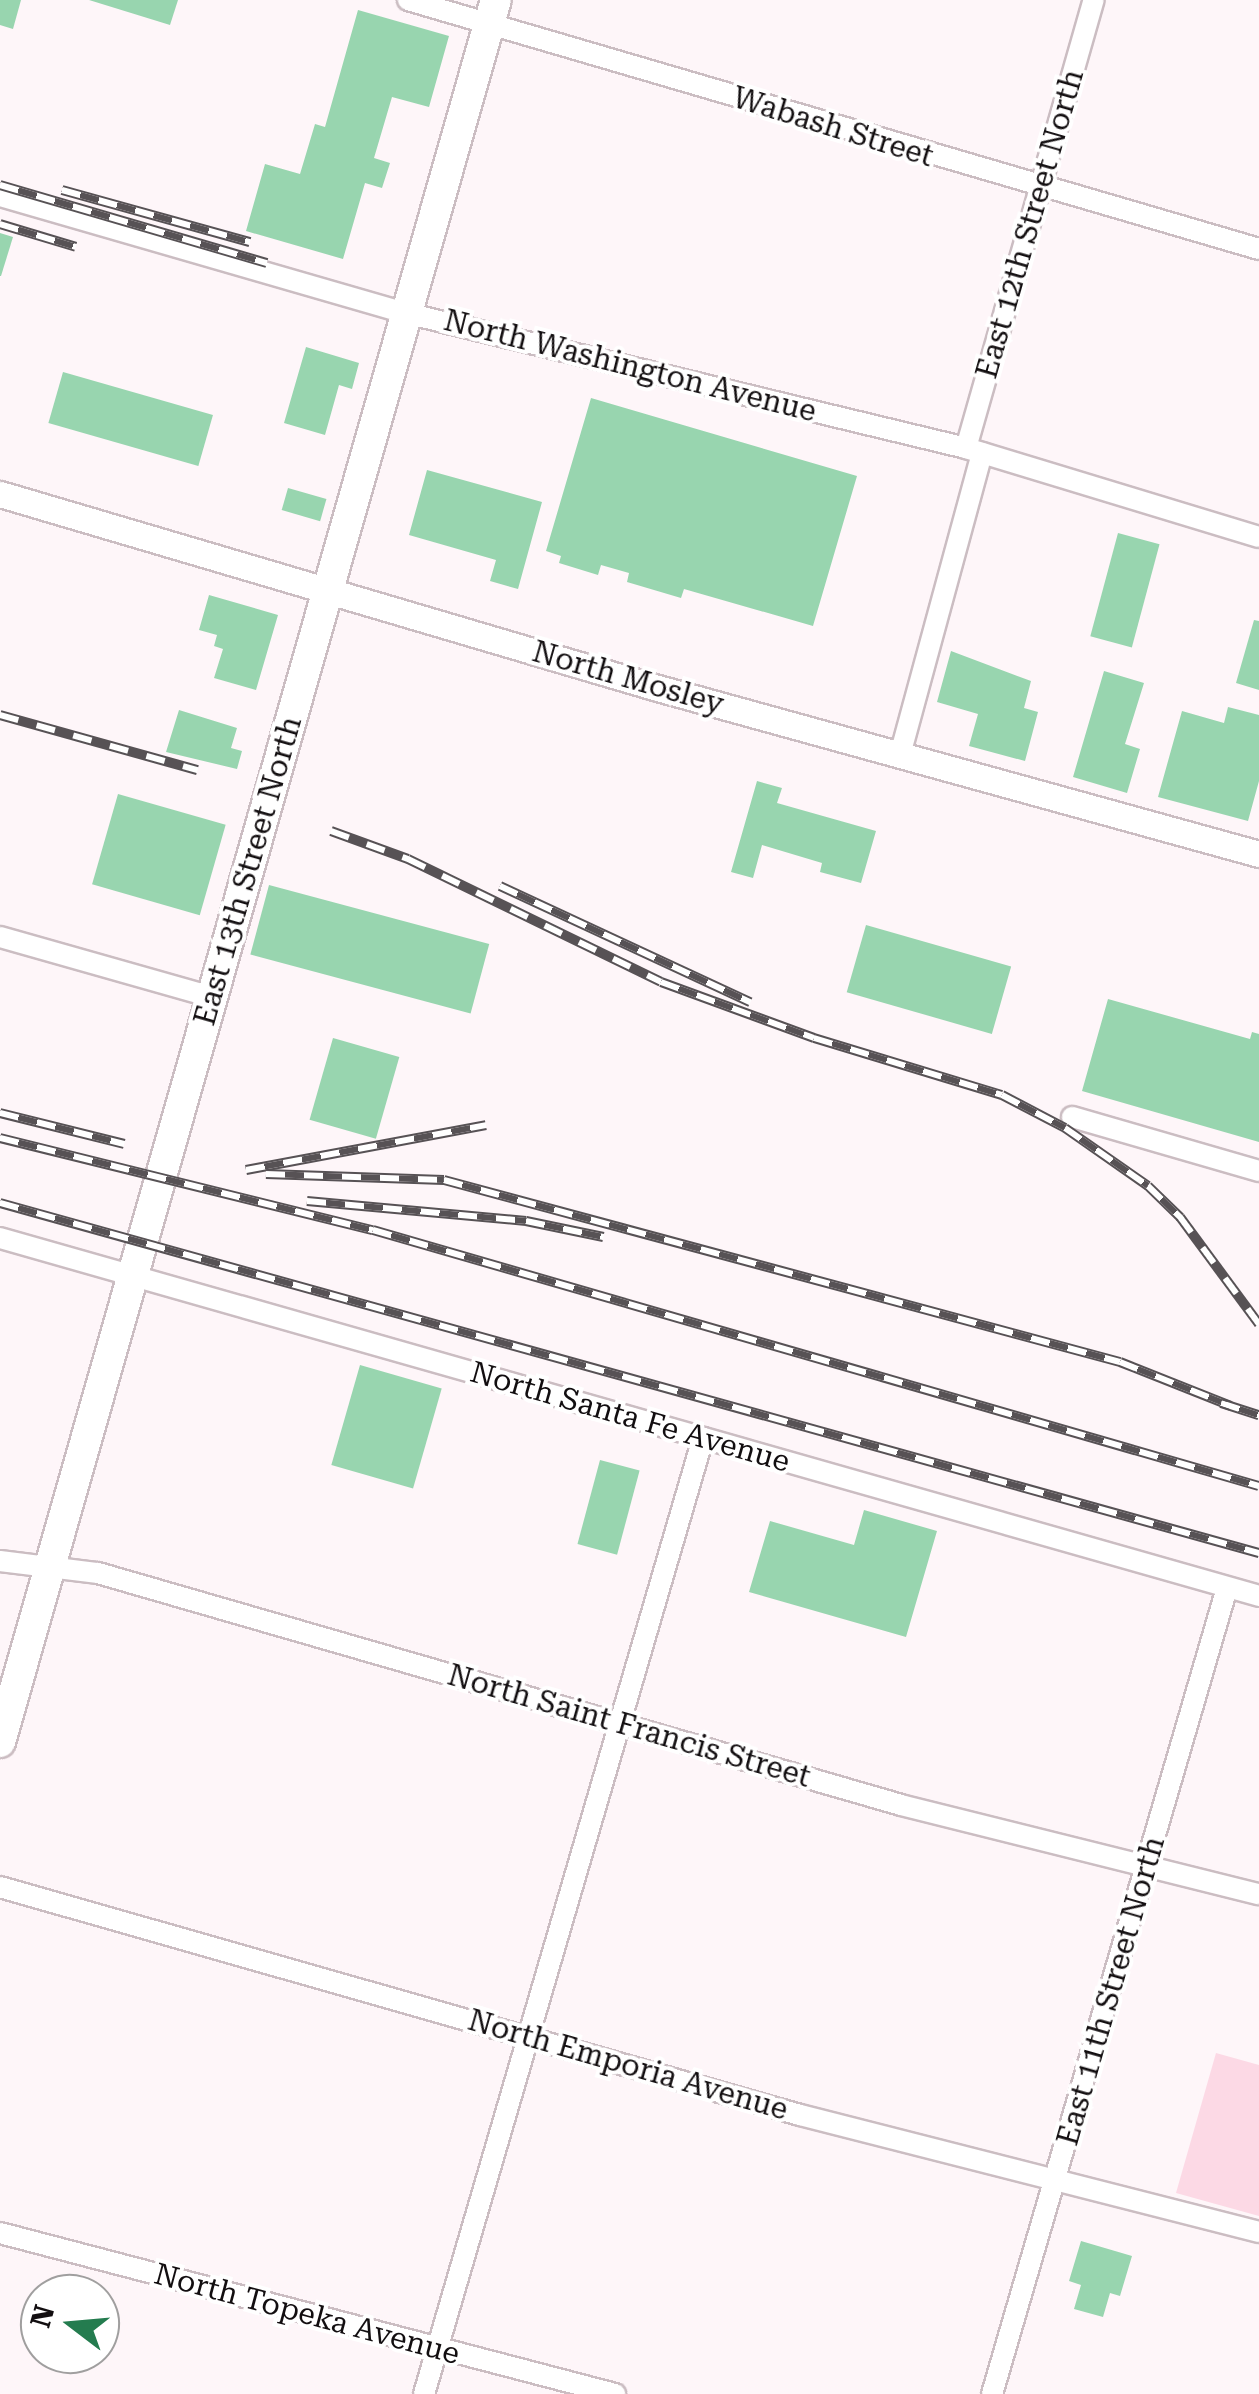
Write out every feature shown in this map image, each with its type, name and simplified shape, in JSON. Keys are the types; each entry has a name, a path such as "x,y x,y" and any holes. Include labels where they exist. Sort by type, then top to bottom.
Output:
{"main road":[{"name":"East 13th Street North","path":"0,1742 492,12"}],"street":[{"name":"Wabash Street","path":"408,0 492,12 1040,187 1259,249"},
{"name":"East 12th Street North","path":"900,755 1040,187 1094,0"},
{"name":"North Washington Avenue","path":"0,196 406,312 974,450 1259,537"},
{"name":"North Mosley","path":"0,494 900,755 1259,854"},
{"path":"0,937 212,998"},
{"path":"1072,1118 1259,1172"},
{"name":"North Santa Fe Avenue","path":"0,1238 1259,1596"},
{"path":"424,2394 703,1438"},
{"name":"North Saint Francis Street","path":"0,1561 98,1574 902,1804 1259,1894"},
{"name":"East 11th Street North","path":"992,2394 1228,1588"},
{"name":"North Emporia Avenue","path":"0,1887 1054,2182 1075,2181 1259,2232"},
{"name":"North Topeka Avenue","path":"0,2233 615,2394"}],"shaded area":[{"path":"1216,2053 1259,2065 1259,2216 1176,2193"}],"building":[{"path":"0,0 21,0 13,29 0,25"},
{"path":"89,0 178,0 170,25"},
{"path":"358,10 449,36 429,107 392,97 374,158 390,163 382,188 365,183 343,259 246,231 265,164 300,174 315,124 325,127"},
{"path":"0,233 13,237 1,276 0,276"},
{"path":"306,347 359,363 352,389 339,385 325,435 284,423"},
{"path":"63,372 213,415 198,466 48,423"},
{"path":"591,398 857,476 813,626 684,589 681,598 627,582 629,573 601,565 598,575 559,563 561,556 546,551"},
{"path":"427,470 542,502 518,589 490,581 496,560 409,535"},
{"path":"288,488 326,499 320,521 282,510"},
{"path":"1118,533 1160,544 1132,647 1090,636"},
{"path":"209,595 278,615 256,690 214,678 223,649 214,646 217,635 199,630"},
{"path":"1254,620 1259,621 1259,690 1236,683"},
{"path":"951,651 1031,681 1024,708 1038,712 1025,761 969,746 978,714 937,702"},
{"path":"1104,671 1144,683 1125,744 1140,749 1127,793 1073,777"},
{"path":"1228,707 1259,715 1259,781 1248,821 1158,797 1182,711 1224,723"},
{"path":"179,710 237,728 231,748 242,751 237,769 166,752"},
{"path":"757,781 782,788 777,803 876,831 861,883 820,872 822,863 762,845 753,878 731,872"},
{"path":"118,794 226,825 200,915 92,884"},
{"path":"269,885 489,944 471,1014 250,955"},
{"path":"866,925 1011,967 992,1034 847,992"},
{"path":"1108,999 1250,1039 1252,1032 1259,1034 1259,1142 1082,1091"},
{"path":"333,1038 399,1057 376,1139 310,1120"},
{"path":"360,1365 442,1388 413,1488 331,1465"},
{"path":"600,1460 640,1471 617,1555 577,1544"},
{"path":"864,1510 937,1531 906,1637 749,1592 770,1521 854,1545"},
{"path":"1081,2241 1132,2256 1120,2296 1110,2293 1103,2317 1074,2309 1081,2285 1069,2281"}],"railway":[{"path":"0,185 267,263"},
{"path":"62,190 250,242"},
{"path":"0,224 76,247"},
{"path":"0,715 197,770"},
{"path":"331,831 408,859 661,982 814,1038 1002,1095 1065,1128 1148,1186 1180,1217 1259,1324"},
{"path":"500,886 750,1002"},
{"path":"0,1113 124,1144"},
{"path":"246,1170 486,1125"},
{"path":"0,1138 373,1230 1259,1486"},
{"path":"266,1174 444,1180 1120,1362 1231,1406"},
{"path":"307,1201 526,1221 603,1237"},
{"path":"0,1203 1259,1553"},
{"path":"1221,1403 1259,1415"}]}
